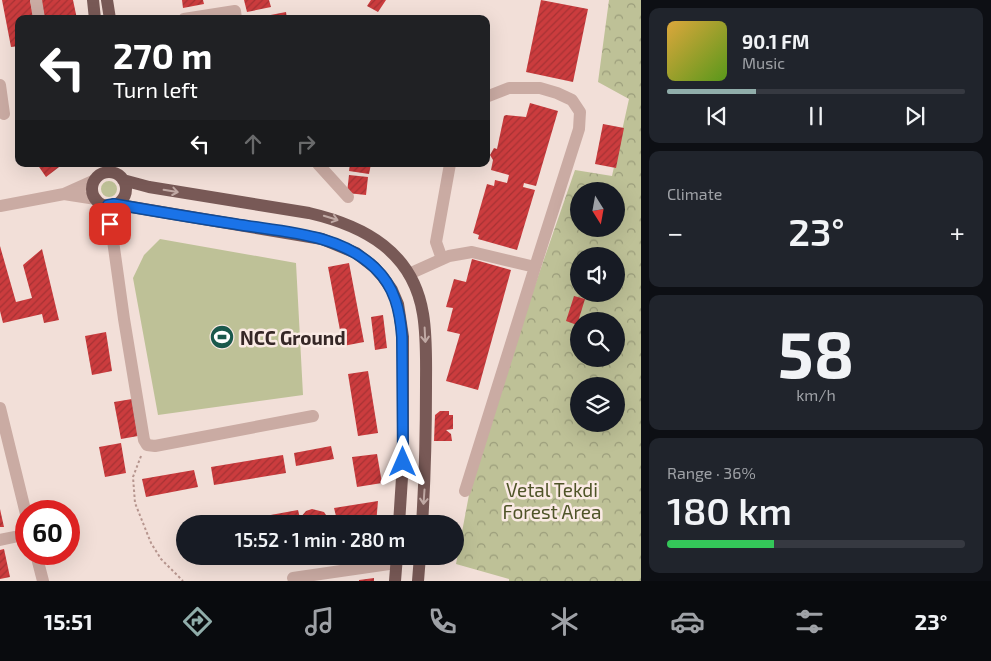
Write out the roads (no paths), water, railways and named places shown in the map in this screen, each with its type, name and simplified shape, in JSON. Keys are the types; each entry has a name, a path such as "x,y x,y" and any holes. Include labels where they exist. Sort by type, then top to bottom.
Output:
{"main road":[{"path":"93,0 95,15"},
{"path":"107,0 109,15"},
{"path":"106,203 122,199 125,193 120,167"},
{"path":"400,515 403,462 402,337 398,304 383,276 356,253 322,239 106,203 92,191 98,173 110,172 122,179 149,187 309,213 334,219 368,234 390,250 402,262 420,297 426,336 426,463 423,515"},
{"path":"394,581 396,565"},
{"path":"418,581 419,565"}],"street":[{"path":"36,0 38,15"},
{"path":"210,15 235,11 236,15"},
{"path":"0,85 4,114"},
{"path":"465,491 579,129 580,112 572,100 558,93 540,88 509,88 490,95"},
{"path":"321,167 348,197"},
{"path":"442,258 436,242 449,167"},
{"path":"0,206 64,194 98,173"},
{"path":"64,194 106,203 144,440 147,445 155,446 313,416"},
{"path":"409,274 442,258 472,252 535,267"},
{"path":"0,408 23,500"},
{"path":"0,540 14,537"},
{"path":"39,565 43,581"},
{"path":"292,578 367,565"}],"place":[{"name":"NCC Ground","path":"222,337"}],"park label":[{"name":"Vetal Tekdi Forest Area","path":"552,500"}]}
